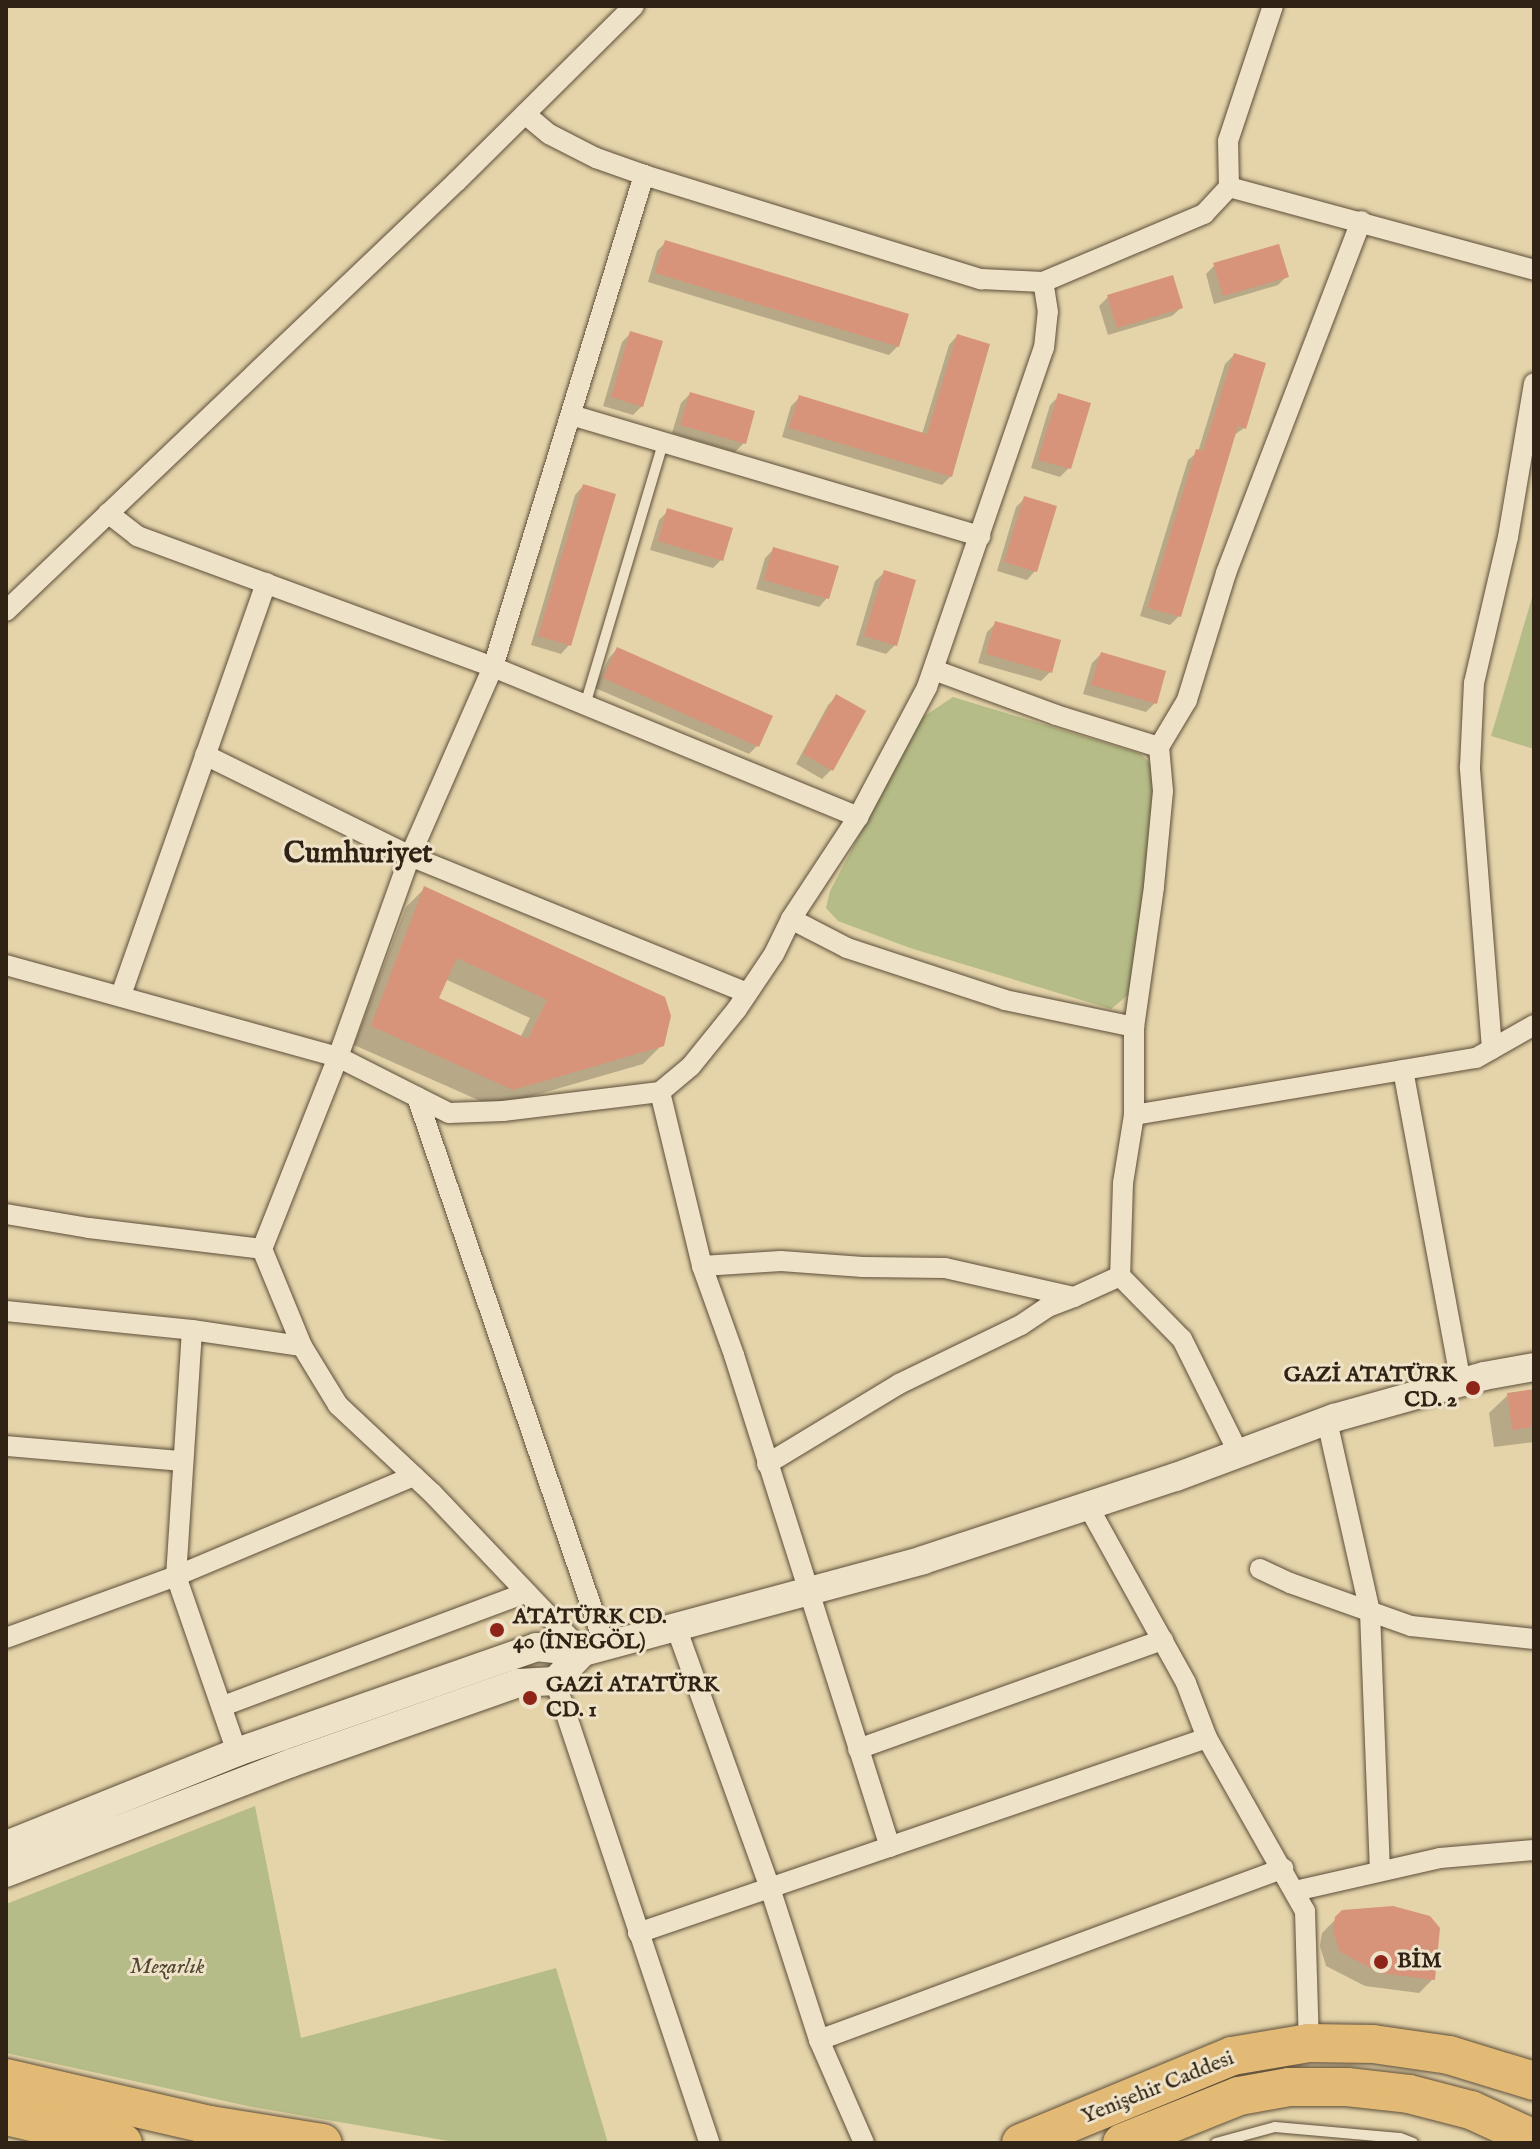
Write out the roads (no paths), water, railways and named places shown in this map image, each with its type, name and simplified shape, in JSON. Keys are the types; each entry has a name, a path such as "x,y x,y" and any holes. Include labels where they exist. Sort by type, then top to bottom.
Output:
{"highway":[{"name":"Yenişehir Caddesi","path":"1021,2143 1232,2056 1309,2043 1373,2044 1449,2055 1534,2081"},
{"path":"6,2078 210,2125 323,2143"},
{"name":"Yenişehir Caddesi","path":"1122,2143 1239,2096 1289,2087 1347,2087 1409,2094 1471,2110 1534,2139"},
{"path":"6,2116 71,2138 123,2143"}],"street":[{"path":"6,611 634,6"},
{"path":"525,114 549,134 596,158 644,175 981,279 1043,282 1204,214 1229,187 1228,141 1273,6"},
{"path":"594,1649 526,1593 414,1476 338,1405 302,1346 262,1249 338,1057 410,856 493,667 644,175"},
{"path":"1229,187 1534,270"},
{"path":"1239,1454 1182,1339 1120,1276 1123,1183 1134,1115 1134,1027 1163,791 1159,747 1187,700 1226,573 1361,221"},
{"path":"6,965 338,1057 449,1113 660,1092 691,1066 774,954 791,919 858,817 934,670 1044,348 1048,312 1043,282"},
{"path":"1492,1049 1470,767 1474,683 1508,537 1534,383"},
{"path":"571,415 980,536"},
{"path":"108,513 137,536 493,667 858,817"},
{"path":"121,995 266,583"},
{"path":"934,670 1056,715 1159,747"},
{"path":"205,755 410,856 747,993"},
{"path":"791,919 847,948 1005,1000 1134,1027"},
{"path":"1134,1115 1476,1058 1534,1025"},
{"path":"1403,1070 1461,1382"},
{"path":"660,1092 702,1266 890,1847"},
{"path":"417,1097 594,1649"},
{"path":"6,1214 89,1228 262,1249"},
{"path":"702,1266 781,1261 863,1267 945,1268 1074,1297"},
{"path":"767,1464 899,1384 1120,1276"},
{"path":"6,1311 192,1330 302,1346"},
{"path":"192,1330 181,1461 176,1576 237,1752"},
{"path":"6,1845 237,1752 536,1647 594,1649 923,1560 1088,1506 1327,1421 1461,1382 1534,1367"},
{"path":"1327,1421 1370,1612 1380,1871"},
{"path":"6,1446 181,1461"},
{"path":"6,1638 176,1576 414,1476"},
{"path":"1088,1506 1186,1683 1207,1738 1305,1911 1309,2043"},
{"path":"1260,1569 1290,1583 1411,1626 1534,1639"},
{"path":"223,1706 526,1593"},
{"path":"676,1627 770,1888 819,2040 864,2143"},
{"path":"858,1749 1163,1640"},
{"path":"6,1873 291,1763 518,1683 555,1681 594,1649"},
{"path":"555,1681 710,2143"},
{"path":"638,1933 1207,1738"},
{"path":"1295,1891 1440,1858 1534,1850"},
{"path":"819,2040 1283,1868"}],"lane":[{"path":"585,705 663,443"},
{"path":"1216,2143 1275,2127 1400,2138 1413,2143"}],"place":[{"name":"GAZİ ATATÜRK CD. 2","path":"1473,1388"},
{"name":"ATATÜRK CD. 40 (İNEGÖL)","path":"497,1630"},
{"name":"GAZİ ATATÜRK CD. 1","path":"530,1698"},
{"name":"BİM","path":"1381,1962"}],"district":[{"name":"Cumhuriyet","path":"358,854"}],"park label":[{"name":"Mezarlık","path":"167,1968"}]}
